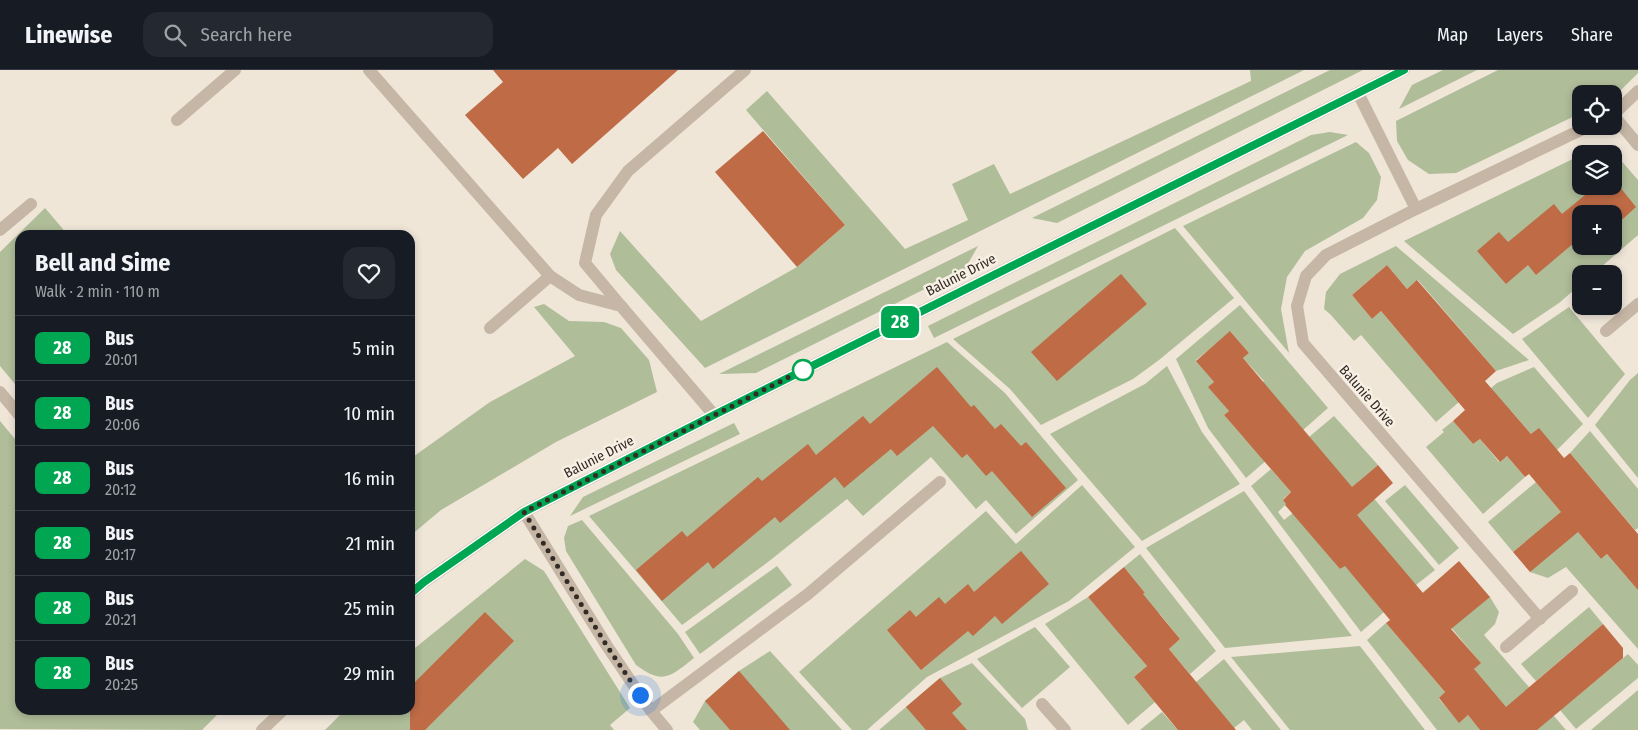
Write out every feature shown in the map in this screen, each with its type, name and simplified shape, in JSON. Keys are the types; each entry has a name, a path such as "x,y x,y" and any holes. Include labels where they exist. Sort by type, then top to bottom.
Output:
{"street":[{"path":"178,120 235,70"},
{"path":"369,70 550,276 579,295 621,306"},
{"path":"714,415 585,263 596,215 628,171 745,70"},
{"name":"Balunie Drive","path":"415,590 524,512 1404,70"},
{"path":"1622,107 1638,90"},
{"path":"1358,93 1416,209"},
{"path":"1622,125 1638,145"},
{"name":"Balunie Drive","path":"1540,619 1303,343 1296,306 1306,276 1326,255 1416,209 1572,134"},
{"path":"0,230 31,204"},
{"path":"490,328 550,276"},
{"path":"1606,331 1638,304"},
{"path":"0,392 15,410"},
{"path":"651,711 808,594 940,482"},
{"path":"524,512 607,646 651,711 667,730"},
{"path":"1506,647 1572,591"},
{"path":"1042,704 1065,730"},
{"path":"262,730 278,715"}],"green space":[{"path":"1250,70 1304,70 705,368 616,270 610,254 620,231 701,321 797,267 845,225 746,110 767,91 905,249 968,220 952,184 994,164 1010,194 1251,81"},
{"path":"1330,70 1363,70 1057,223 1032,218"},
{"path":"1443,70 1477,70 1399,109 1412,85"},
{"path":"1498,70 1638,70 1638,73 1622,89 1622,85 1572,85 1572,117 1456,173 1429,174 1408,160 1397,141 1396,121"},
{"path":"1330,132 1348,135 934,338 928,326 1311,135"},
{"path":"1356,142 1369,153 1381,177 1377,200 1363,218 1305,251 1287,277 1281,309 1289,353 1183,226"},
{"path":"1572,159 1572,195 1622,195 1622,162 1638,180 1638,235 1622,249 1622,205 1572,205 1572,255 1615,255 1603,265 1572,265 1572,292 1559,303 1513,334 1404,241"},
{"path":"45,208 64,230 22,230"},
{"path":"1175,228 1234,298 1133,379 1041,425 1010,389 953,339"},
{"path":"15,237 15,384 0,366 0,252"},
{"path":"978,246 965,269 756,373 719,374"},
{"path":"1396,246 1529,360 1496,371 1418,280 1407,289 1387,265 1352,295 1372,319 1381,311 1459,402 1436,422 1361,335 1354,341 1324,309 1326,292 1340,274"},
{"path":"544,304 569,321 604,322 621,328 649,360 657,392 556,442 441,510 415,532 415,455 490,402 575,356 534,307"},
{"path":"1240,305 1328,408 1303,430 1259,385 1264,381 1243,358 1249,353 1231,332 1196,360 1214,382 1209,387 1229,411 1224,415 1243,437 1268,459 1246,478 1208,428 1176,359"},
{"path":"1569,307 1572,311 1572,315 1576,315 1625,374 1588,418 1522,339"},
{"path":"947,342 1005,393 1078,480 1016,534 986,500 976,509 931,457 863,516 847,499 768,562 682,625 589,516"},
{"path":"1167,366 1202,432 1240,484 1142,541 1050,434 1145,384"},
{"path":"1534,367 1583,424 1557,450 1531,434 1511,411 1484,394 1497,383"},
{"path":"1638,373 1638,478 1595,425 1630,380"},
{"path":"1334,416 1378,465 1359,481 1435,570 1416,585 1373,542 1309,437"},
{"path":"0,421 15,439 15,715 217,715 202,730 0,729"},
{"path":"1453,421 1473,444 1480,439 1499,462 1507,456 1525,477 1483,514 1426,447 1444,432 1442,430"},
{"path":"734,423 740,434 570,516 583,497"},
{"path":"1590,431 1638,489 1638,528 1635,530 1570,453"},
{"path":"1271,469 1291,492 1283,499 1286,504 1278,512 1284,520 1294,512 1340,569 1345,565 1384,612 1361,632 1251,486"},
{"path":"1536,482 1601,559 1607,554 1628,578 1638,570 1638,649 1566,567 1548,578 1530,572 1534,535 1513,552 1488,522"},
{"path":"1082,485 1135,547 1069,601 927,677 867,730 852,730 799,672 986,511 1016,544"},
{"path":"1405,485 1459,548 1439,565 1385,501"},
{"path":"1244,491 1352,636 1225,648 1146,548"},
{"path":"582,520 678,634 694,658 679,670 660,677 636,665 566,551 564,538 568,526"},
{"path":"1140,554 1216,651 1190,674 1169,649 1180,639 1160,614 1136,600 1145,593 1124,567"},
{"path":"525,559 544,571 630,708 610,725 614,730 325,730 340,715 415,715 415,648"},
{"path":"777,566 792,585 700,654 685,632"},
{"path":"1441,577 1490,597 1499,612 1495,624 1484,635 1566,730 1526,730 1500,721 1474,669 1480,662 1422,593"},
{"path":"1088,597 1110,622 1121,613 1126,641 1147,666 1134,677 1155,702 1128,725 1045,624"},
{"path":"1589,607 1603,624 1536,681 1521,664"},
{"path":"1386,623 1445,692 1439,699 1459,722 1468,715 1480,730 1437,730 1367,640"},
{"path":"1035,627 1070,667 1022,708 977,659"},
{"path":"1360,646 1425,730 1290,730 1231,657"},
{"path":"770,651 842,730 700,730 693,722 705,701 739,671"},
{"path":"1628,654 1638,665 1638,678 1576,729 1560,710"},
{"path":"1224,659 1281,730 1252,730 1244,720 1234,728 1196,682"},
{"path":"972,663 1025,719 1028,730 879,730 940,678"},
{"path":"1638,690 1638,730 1591,730"},
{"path":"1162,712 1178,730 1140,730"}],"building":[{"path":"493,70 678,70 572,164 558,148 523,179 465,115 503,82"},
{"path":"763,131 845,225 797,267 715,172"},
{"path":"1622,190 1636,207 1622,220 1622,205 1573,205 1585,195 1622,195"},
{"path":"1554,204 1562,214 1572,206 1572,245 1536,275 1528,265 1506,284 1477,251 1499,232 1508,242"},
{"path":"1387,265 1407,289 1417,280 1496,371 1485,381 1531,434 1539,428 1564,458 1570,453 1638,534 1638,590 1607,554 1601,559 1578,532 1530,572 1513,552 1561,512 1529,474 1525,477 1507,456 1500,462 1480,439 1473,444 1453,421 1465,410 1381,311 1372,319 1352,295"},
{"path":"1121,274 1147,304 1057,381 1031,352"},
{"path":"1230,331 1249,353 1243,358 1352,487 1378,465 1393,483 1357,515 1423,593 1459,561 1490,597 1451,629 1481,663 1474,669 1506,707 1603,624 1623,648 1623,658 1537,730 1480,730 1468,715 1459,723 1439,698 1445,692 1386,623 1390,620 1345,566 1340,569 1285,505 1283,500 1291,492 1224,415 1229,411 1208,387 1214,382 1196,361"},
{"path":"937,367 971,407 974,405 995,429 1001,424 1021,446 1026,442 1066,488 1032,517 992,471 986,476 967,454 962,458 933,426 897,456 891,449 844,488 835,477 780,523 775,517 713,569 708,562 662,601 636,570 682,531 687,537 758,477 762,481 808,444 816,455 863,416 870,424"},
{"path":"1021,551 1049,584 1002,624 995,616 973,636 968,631 921,670 887,630 910,610 916,617 939,597 945,604 968,584 974,592"},
{"path":"1124,567 1145,593 1143,594 1180,639 1169,649 1236,730 1178,730 1134,677 1147,666 1088,597"},
{"path":"485,612 514,641 425,730 410,730 410,715 415,715 415,682"},
{"path":"739,671 790,730 730,730 705,701"},
{"path":"940,678 962,704 952,713 967,730 926,730 906,707"}],"bus line":[{"name":"28","path":"415,590 524,512 1404,70"}],"route":[{"path":"640,695 607,646 524,512 803,370"}]}
